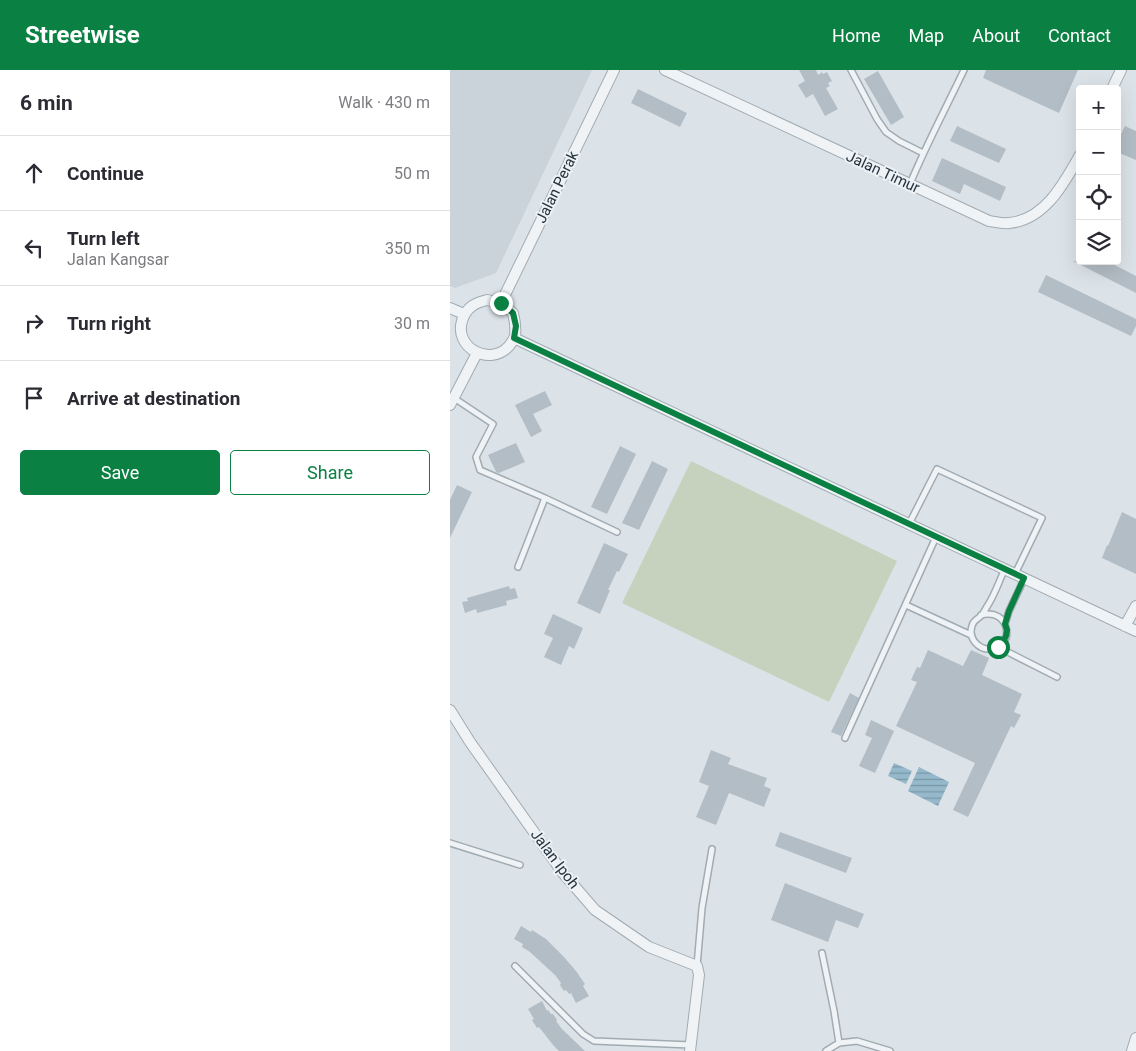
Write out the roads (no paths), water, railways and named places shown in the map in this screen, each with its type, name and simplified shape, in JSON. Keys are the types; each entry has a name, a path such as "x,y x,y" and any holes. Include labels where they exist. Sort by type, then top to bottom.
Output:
{"street":[{"name":"Jalan Perak","path":"501,303 614,70"},
{"name":"Jalan Timur","path":"665,70 989,221 1009,223 1028,218 1047,204 1062,186 1076,162"},
{"path":"1114,85 1121,70"},
{"path":"487,300 501,303 513,313 516,326 514,338 505,350 497,354 486,356 477,353 465,343 461,335 460,325 464,314 478,302 487,300"},
{"path":"450,308 464,314"},
{"path":"514,338 1136,631"},
{"path":"452,402 477,353"},
{"path":"1125,626 1136,606"},
{"name":"Jalan Ipoh","path":"450,710 470,742 564,873 595,910 649,947 697,966"},
{"path":"691,1048 699,975 697,966"},
{"path":"1132,1051 1136,1038"}],"lane":[{"path":"851,70 886,132 923,153"},
{"path":"910,184 923,153 964,70"},
{"path":"452,402 493,424 476,457 480,470 617,532"},
{"path":"909,524 937,469 1042,518 1014,574 981,615 976,618 971,635"},
{"path":"518,567 545,498"},
{"path":"845,738 936,537"},
{"path":"1005,624 1009,611 1014,574"},
{"path":"906,605 971,635 982,648 998,647 1006,636 1005,624 998,616 992,614 981,615"},
{"path":"998,647 1057,678"},
{"path":"450,843 520,865"},
{"path":"697,966 702,908 712,848"},
{"path":"822,953 839,1043"},
{"path":"515,966 583,1034 594,1041 691,1048"},
{"path":"826,1051 839,1043 857,1041 890,1051"}],"water":[{"path":"894,763 912,771 906,784 888,776"},
{"path":"919,767 949,782 938,806 908,791"}]}
